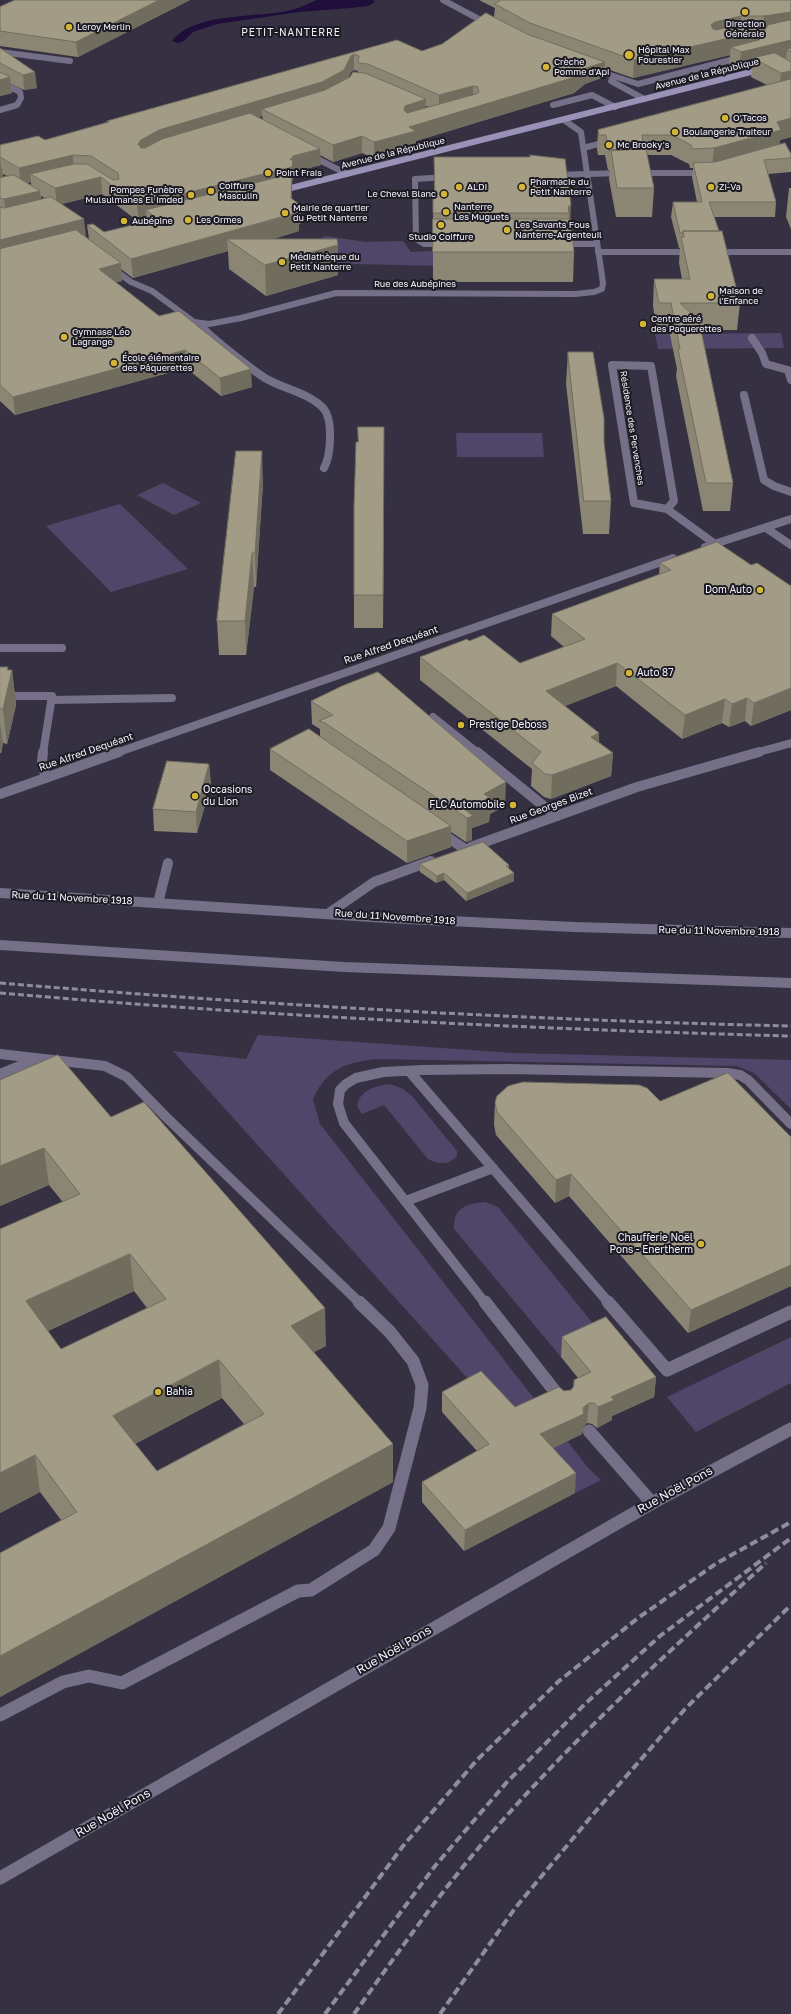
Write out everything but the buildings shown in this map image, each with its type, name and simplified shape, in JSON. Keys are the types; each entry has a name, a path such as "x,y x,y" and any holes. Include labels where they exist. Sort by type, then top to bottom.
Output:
{"main road":[{"name":"Avenue de la République","path":"269,194 791,62"}],"street":[{"path":"443,0 495,27"},
{"path":"0,52 70,61"},
{"path":"583,66 638,84 750,56"},
{"path":"774,66 780,71"},
{"path":"602,73 608,80 644,99"},
{"path":"0,82 20,92 21,98 17,105 0,110"},
{"path":"553,105 592,95 615,107"},
{"name":"Rue des Aubépines","path":"201,324 241,318 336,293 575,294 594,292 602,288 603,283 581,132 564,120"},
{"path":"583,148 618,139"},
{"path":"305,152 347,174"},
{"path":"547,175 713,172"},
{"path":"455,177 415,179 415,187 416,239 424,244 456,244"},
{"path":"550,244 597,244"},
{"path":"598,252 791,252"},
{"path":"108,264 131,282 152,291 194,322 201,324 205,330 264,378 316,402 324,410 328,417 330,442 328,461 324,468"},
{"path":"752,338 762,353 766,364 788,370 791,380"},
{"name":"Résidence des Pervenches","path":"667,509 674,501 651,366 612,365 634,503 667,509 715,544"},
{"path":"744,395 764,480 774,486 791,492"},
{"path":"700,549 791,519"},
{"path":"766,528 791,545"},
{"name":"Rue Alfred Dequéant","path":"0,794 685,554"},
{"path":"0,648 62,648"},
{"path":"0,696 52,696 42,762 46,778"},
{"path":"51,700 172,698"},
{"path":"433,717 556,816"},
{"name":"Rue Georges Bizet","path":"451,854 636,787 791,743"},
{"path":"433,828 465,849"},
{"path":"328,913 374,882 437,859"},
{"path":"158,903 168,863"},
{"name":"Rue du 11 Novembre 1918","path":"0,893 574,927 791,933"},
{"path":"0,945 352,967 791,983"},
{"path":"0,1054 106,1066 127,1077 165,1116 390,1332 413,1361 422,1385 420,1408 389,1528 374,1550 311,1590 298,1591 122,1683 89,1676 63,1682 0,1715"},
{"path":"0,1074 38,1059"},
{"path":"565,1404 344,1123 338,1109 337,1096 342,1087 352,1080 369,1074 409,1070 512,1069 740,1075 748,1080 791,1124"},
{"path":"409,1070 667,1370 791,1312"},
{"path":"406,1202 493,1168"},
{"name":"Rue Noël Pons","path":"0,1878 652,1503 791,1429"},
{"path":"588,1431 652,1503"}],"shaded area":[{"path":"317,0 373,0 375,2 368,6 299,12 217,24 193,32 184,41 178,43 172,41 181,32 207,21 282,12 295,9"},
{"path":"325,236 366,242 403,241 411,252 450,250 490,267 309,263 308,247"},
{"path":"781,333 784,348 658,349 655,334"},
{"path":"456,433 542,433 544,457 457,457"},
{"path":"163,483 201,503 174,515 137,495"},
{"path":"120,504 188,569 111,592 46,526"},
{"path":"258,1035 513,1053 791,1060 791,1109 754,1073 737,1066 378,1059 357,1062 339,1069 324,1081 313,1099 320,1124 589,1469 601,1480 575,1493 480,1392 173,1051 246,1059"},
{"path":"390,1084 403,1089 412,1096 457,1151 457,1156 454,1159 447,1163 443,1163 428,1159 384,1105 362,1114 357,1106 361,1096 369,1090"},
{"path":"485,1202 498,1207 605,1338 561,1357 454,1229 456,1216 462,1208 472,1204"},
{"path":"791,1337 791,1383 696,1432 667,1397"}],"railway":[{"path":"0,983 296,1005 494,1016 791,1026"},
{"path":"0,993 296,1015 593,1030 791,1036"},
{"path":"278,2014 403,1846 477,1760 559,1681 638,1618 717,1563 791,1522"},
{"path":"325,2014 435,1866 507,1782 586,1703 660,1636 791,1538"},
{"path":"354,2014 444,1891 482,1844 533,1787 630,1689 766,1563"},
{"path":"440,2014 516,1907 595,1812 685,1709 791,1605"}],"place":[{"name":"Direction Générale","path":"745,12"},
{"name":"Leroy Merlin","path":"69,27"},
{"name":"Hôpital Max Fourestier","path":"629,55"},
{"name":"Crèche Pomme d'Api","path":"546,67"},
{"name":"O'Tacos","path":"725,118"},
{"name":"Boulangerie Traiteur","path":"675,132"},
{"name":"Mc Brooky's","path":"609,145"},
{"name":"Point Frais","path":"268,173"},
{"name":"ALDI","path":"459,187"},
{"name":"Pharmacie du Petit Nanterre","path":"522,187"},
{"name":"Zi-Va","path":"711,187"},
{"name":"Coiffure Masculin","path":"211,191"},
{"name":"Le Cheval Blanc","path":"444,194"},
{"name":"Pompes Funèbre Mulsulmanes El Imded","path":"191,195"},
{"name":"Nanterre Les Muguets","path":"446,212"},
{"name":"Mairie de quartier du Petit Nanterre","path":"285,213"},
{"name":"Les Ormes","path":"188,220"},
{"name":"Aubépine","path":"124,221"},
{"name":"Studio Coiffure","path":"441,225"},
{"name":"Les Savants Fous Nanterre-Argenteuil","path":"507,230"},
{"name":"Médiathèque du Petit Nanterre","path":"282,262"},
{"name":"Maison de l'Enfance","path":"711,296"},
{"name":"Centre aéré des Paquerettes","path":"643,324"},
{"name":"Gymnase Léo Lagrange","path":"64,337"},
{"name":"École élémentaire des Pâquerettes","path":"114,363"},
{"name":"Dom Auto","path":"760,590"},
{"name":"Auto 87","path":"629,673"},
{"name":"Prestige Deboss","path":"461,725"},
{"name":"Occasions du Lion","path":"195,796"},
{"name":"FLC Automobile","path":"513,805"},
{"name":"Chaufferie Noël Pons - Enertherm","path":"701,1244"},
{"name":"Bahia","path":"158,1392"}],"district":[{"name":"PETIT-NANTERRE","path":"291,33"}]}
